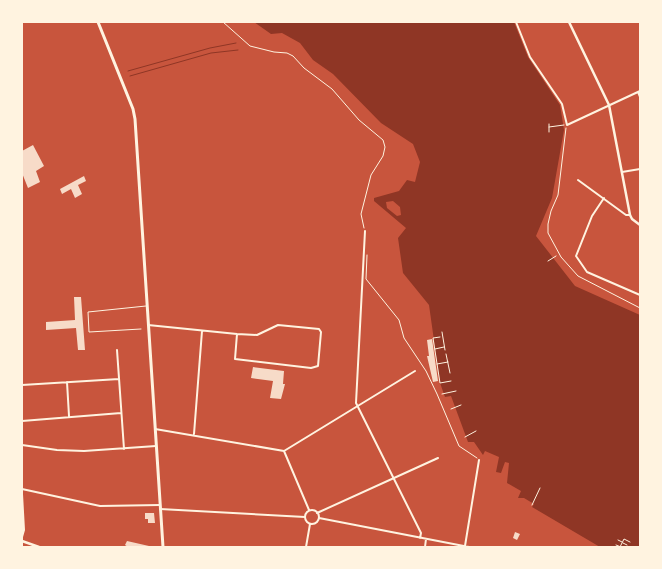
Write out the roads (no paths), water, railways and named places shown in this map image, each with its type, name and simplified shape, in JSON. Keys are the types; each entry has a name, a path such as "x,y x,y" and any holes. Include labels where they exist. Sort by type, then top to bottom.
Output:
{"main road":[{"path":"98,22 133,109 135,119 154,429 163,547"}],"street":[{"path":"516,22 530,57 562,104 566,125 639,91 640,98"},
{"path":"569,22 609,105 630,215 632,219 640,225"},
{"path":"622,172 640,169"},
{"path":"578,180 626,215 630,215"},
{"path":"604,198 592,216 576,256 587,272 640,295"},
{"path":"365,231 357,406 421,533 420,538"},
{"path":"148,325 257,335 278,325 319,329 321,332 318,366 311,368 235,359 237,334"},
{"path":"194,434 202,331"},
{"path":"117,350 124,449"},
{"path":"154,429 194,434 284,451 415,370"},
{"path":"22,385 119,379"},
{"path":"67,382 69,416"},
{"path":"22,421 121,413"},
{"path":"22,445 57,450 84,451 156,446"},
{"path":"284,451 309,510"},
{"path":"318,513 438,458"},
{"path":"464,546 479,460"},
{"path":"22,489 100,506 160,507 304,516"},
{"path":"22,494 24,530 22,538"},
{"path":"304,516 306,522 315,524 319,518 318,513 314,510 309,510"},
{"path":"304,516 309,510"},
{"path":"319,518 469,547"},
{"path":"306,547 310,524"},
{"path":"425,547 426,539"},
{"path":"22,541 39,547"}],"lane":[{"path":"141,329 89,332 88,312 147,306"}],"waterway":[{"path":"128,71 210,48 236,43"},
{"path":"130,76 211,53 238,50"}]}
